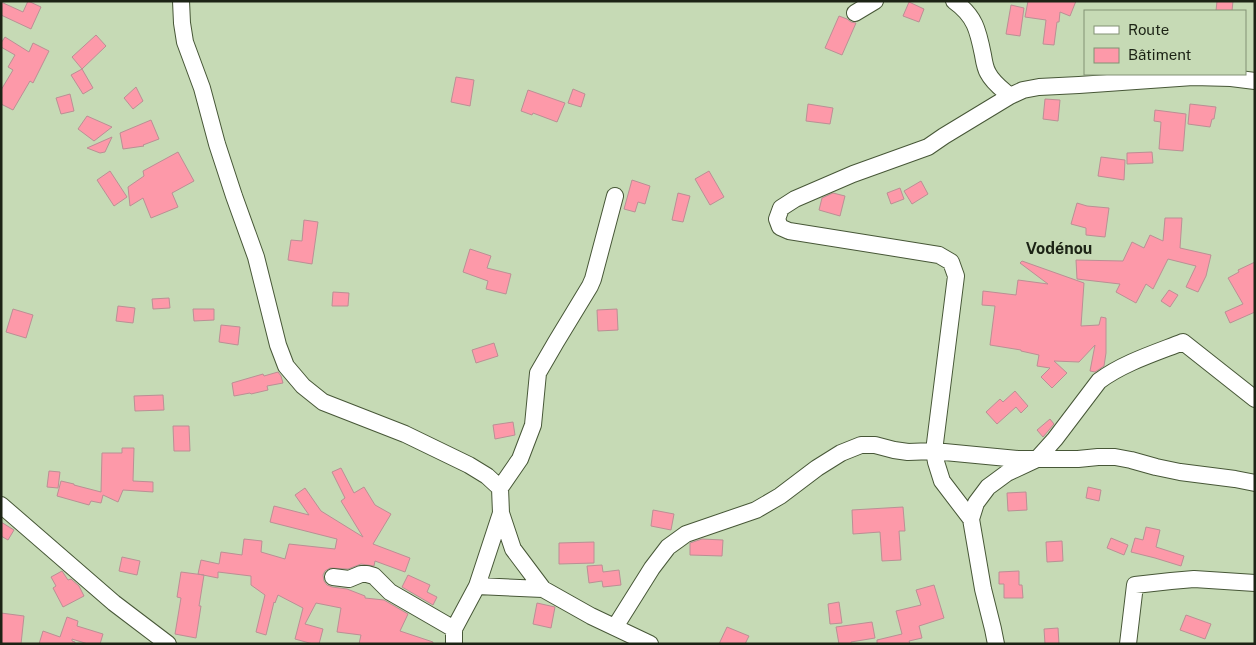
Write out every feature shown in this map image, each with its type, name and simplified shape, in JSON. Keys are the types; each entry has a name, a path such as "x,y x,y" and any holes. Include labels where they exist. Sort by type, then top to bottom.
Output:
{"street":[{"path":"181,1 185,42 202,88 234,196 256,257 278,344 286,366 302,386 323,402 405,434 470,465 487,476 500,488"},
{"path":"855,13 875,1"},
{"path":"954,1 974,22 979,34 987,72 993,82 1010,96"},
{"path":"971,519 942,482 934,451 956,276 951,262 939,255 789,231 780,227 777,219 782,208 795,199 853,174 928,147 1010,96 1023,90 1039,87 1172,78 1231,78 1255,81"},
{"path":"543,590 513,549 501,513 500,488 520,459 533,425 538,373 593,279 615,196"},
{"path":"996,644 982,590 971,519 976,503 988,487 1007,472 1037,459 1055,439 1099,381 1107,375 1144,357 1183,342 1255,399"},
{"path":"615,627 652,568 668,547 686,534 756,510 780,496 817,468 842,453 861,445 875,444 908,452 934,451 1018,459 1115,457 1180,472 1255,483"},
{"path":"1,505 114,603 168,644"},
{"path":"333,577 349,579 361,574 374,576 390,592 454,636 477,586 501,513"},
{"path":"1128,644 1135,585 1194,579 1255,583"},
{"path":"477,586 543,590 591,616 650,644"}],"building":[{"path":"28,1 41,7 31,29 1,15 1,2 23,12"},
{"path":"1028,1 1076,1 1070,16 1060,12 1054,45 1043,44 1046,20 1025,17"},
{"path":"1217,1 1233,1 1232,10 1216,10"},
{"path":"909,2 924,9 919,22 903,16"},
{"path":"1011,5 1024,8 1020,36 1006,34"},
{"path":"839,16 856,23 842,55 825,48"},
{"path":"96,35 106,46 82,69 72,57"},
{"path":"5,37 29,52 33,43 49,51 33,83 30,81 13,110 1,104 1,90 13,70 8,67 15,55 1,47"},
{"path":"82,69 93,88 83,94 71,75"},
{"path":"456,77 474,80 470,106 451,102"},
{"path":"136,87 143,101 133,109 124,98"},
{"path":"573,89 585,94 581,107 568,103"},
{"path":"528,90 565,103 557,122 533,113 532,115 521,111"},
{"path":"70,94 74,111 61,114 56,98"},
{"path":"1045,99 1060,100 1058,121 1043,119"},
{"path":"808,104 833,108 830,124 806,121"},
{"path":"1190,104 1216,107 1214,119 1212,119 1210,127 1188,124"},
{"path":"1155,110 1186,114 1183,151 1159,149 1161,122 1154,121"},
{"path":"87,116 112,127 94,141 78,129"},
{"path":"151,120 159,139 144,146 123,149 120,133"},
{"path":"112,137 105,152 100,153 87,148"},
{"path":"178,152 194,181 172,193 178,207 151,218 143,198 130,206 128,187 144,176 143,171"},
{"path":"1152,152 1153,163 1127,164 1127,153"},
{"path":"1101,157 1125,160 1124,180 1098,176"},
{"path":"110,171 127,197 114,206 97,180"},
{"path":"709,171 724,197 710,205 695,179"},
{"path":"632,180 650,186 645,204 638,202 635,212 624,209"},
{"path":"921,181 928,194 912,204 904,191"},
{"path":"900,188 904,199 891,204 887,193"},
{"path":"678,193 690,196 683,222 672,220"},
{"path":"833,193 845,196 840,216 819,210 822,198"},
{"path":"1077,203 1109,208 1105,237 1086,235 1086,228 1071,224"},
{"path":"1165,218 1182,218 1180,248 1211,255 1206,276 1198,292 1186,287 1196,266 1168,259 1153,289 1146,284 1136,303 1116,292 1120,284 1077,279 1076,260 1123,261 1132,242 1144,248 1150,235 1163,241"},
{"path":"304,220 318,222 312,264 288,260 291,240 302,241"},
{"path":"470,249 491,256 487,268 511,274 506,294 486,289 488,281 463,272"},
{"path":"1022,261 1084,283 1081,326 1099,325 1101,317 1106,318 1104,366 1095,372 1090,371 1095,345 1079,362 1054,361 1067,373 1052,388 1041,377 1050,368 1037,366 1039,355 990,345 995,306 982,305 983,291 1016,295 1018,280 1048,284 1020,263"},
{"path":"1255,262 1255,312 1230,323 1225,312 1243,304 1228,278 1239,272 1238,270"},
{"path":"1169,290 1178,295 1170,307 1161,301"},
{"path":"333,292 349,293 348,306 332,306"},
{"path":"169,298 170,308 153,309 152,299"},
{"path":"118,306 135,308 133,323 116,321"},
{"path":"13,309 33,315 26,338 6,332"},
{"path":"193,309 214,309 214,320 194,321"},
{"path":"617,309 618,330 598,331 597,310"},
{"path":"221,325 240,327 238,345 219,342"},
{"path":"494,343 498,356 476,363 472,350"},
{"path":"278,372 283,383 267,386 268,390 234,396 232,383 263,374 264,376"},
{"path":"1015,391 1028,406 1021,413 1016,407 997,424 986,412 1000,399 1003,402"},
{"path":"163,395 164,410 135,411 134,396"},
{"path":"1050,419 1054,424 1043,437 1037,430"},
{"path":"513,422 515,435 495,439 493,425"},
{"path":"173,426 189,426 190,451 174,451"},
{"path":"122,448 134,448 133,481 153,482 153,492 123,490 118,502 103,495 101,503 91,501 89,505 57,496 61,481 101,492 102,453 122,453"},
{"path":"341,468 354,493 364,487 375,505 391,514 373,544 410,558 405,572 375,561 374,566 361,564 348,569 330,568 323,575 324,581 327,585 347,589 365,596 365,598 384,600 408,614 400,631 433,642 433,644 359,644 361,635 337,632 341,608 316,603 305,624 323,629 319,644 295,639 303,608 278,595 274,602 266,635 256,632 265,595 251,585 251,576 218,572 218,578 198,574 201,560 219,564 221,552 242,555 244,539 262,541 261,552 285,559 289,544 335,549 337,539 270,522 274,506 309,515 295,495 305,488 321,511 363,537 341,501 345,498 332,472"},
{"path":"49,471 60,472 58,488 47,487"},
{"path":"1088,487 1101,490 1099,501 1086,498"},
{"path":"1026,492 1027,510 1008,511 1007,493"},
{"path":"903,507 905,531 899,531 901,560 882,561 880,532 853,534 852,510"},
{"path":"653,510 674,514 671,530 651,526"},
{"path":"1,522 14,530 8,540 1,536"},
{"path":"1146,527 1160,530 1156,547 1184,556 1181,566 1131,552 1135,538 1143,540"},
{"path":"1111,538 1128,545 1124,555 1107,548"},
{"path":"702,539 723,540 722,556 690,555 690,543"},
{"path":"1062,541 1063,561 1047,562 1046,542"},
{"path":"594,542 594,563 559,564 559,543"},
{"path":"122,557 140,561 137,575 119,571"},
{"path":"602,565 603,572 619,570 621,585 603,587 602,581 589,583 587,566"},
{"path":"62,571 68,580 71,579 79,586 84,596 63,607 53,588 56,586 51,577"},
{"path":"1019,571 1019,585 1022,585 1023,598 1004,598 1004,584 999,584 999,572"},
{"path":"181,572 204,575 196,638 175,634 181,598 177,597"},
{"path":"408,575 430,585 427,592 437,597 433,605 402,587"},
{"path":"934,585 944,618 919,626 922,638 909,641 910,644 877,644 877,640 902,634 896,611 921,605 916,590"},
{"path":"839,602 842,623 830,624 828,604"},
{"path":"537,603 555,607 551,628 533,624"},
{"path":"1,613 24,616 21,644 1,644"},
{"path":"1186,615 1211,624 1205,639 1180,630"},
{"path":"67,617 78,621 77,626 103,634 100,644 88,644 72,639 75,644 39,644 43,631 60,637"},
{"path":"872,622 875,638 851,642 851,644 839,644 836,627"},
{"path":"727,627 749,636 745,644 719,644"},
{"path":"1058,628 1059,644 1045,644 1044,629"}],"district":[{"name":"Vodénou","path":"1059,248"}]}
